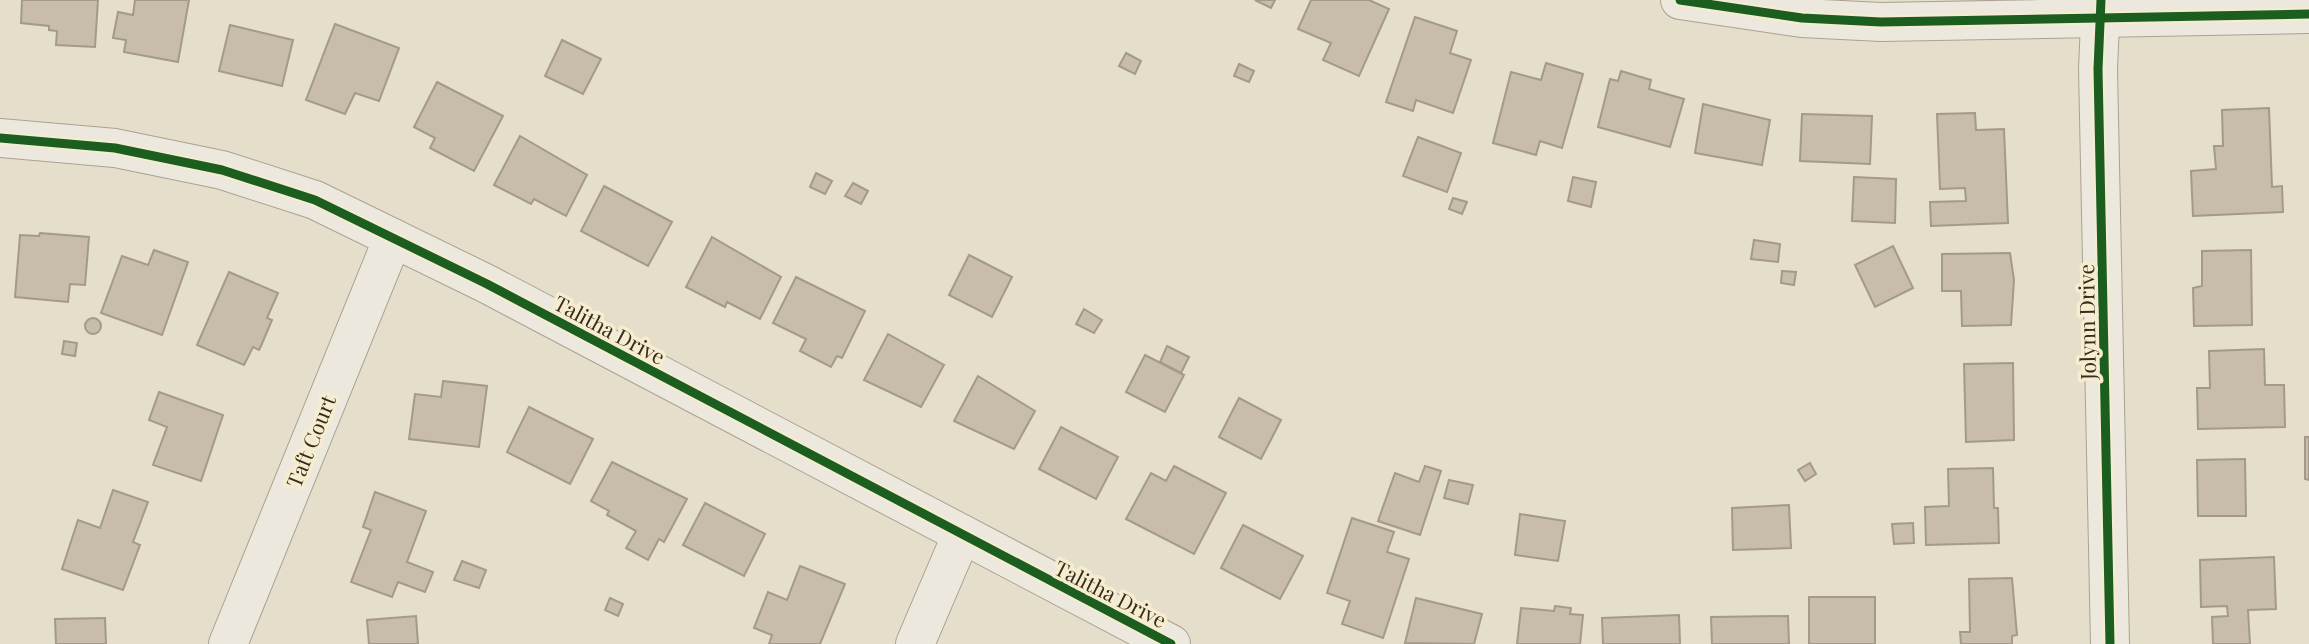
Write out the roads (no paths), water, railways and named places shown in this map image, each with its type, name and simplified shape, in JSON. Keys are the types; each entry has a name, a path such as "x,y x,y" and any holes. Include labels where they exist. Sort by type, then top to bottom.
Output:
{"street":[{"path":"1679,0 1802,18 1868,22 2102,9 2309,14"},
{"name":"Jolynn Drive","path":"2102,9 2098,69 2110,644"},
{"name":"Talitha Drive","path":"0,138 115,148 222,170 315,200 487,284 1171,644"},
{"name":"Taft Court","path":"228,644 393,238"},
{"path":"915,644 962,534"}]}
